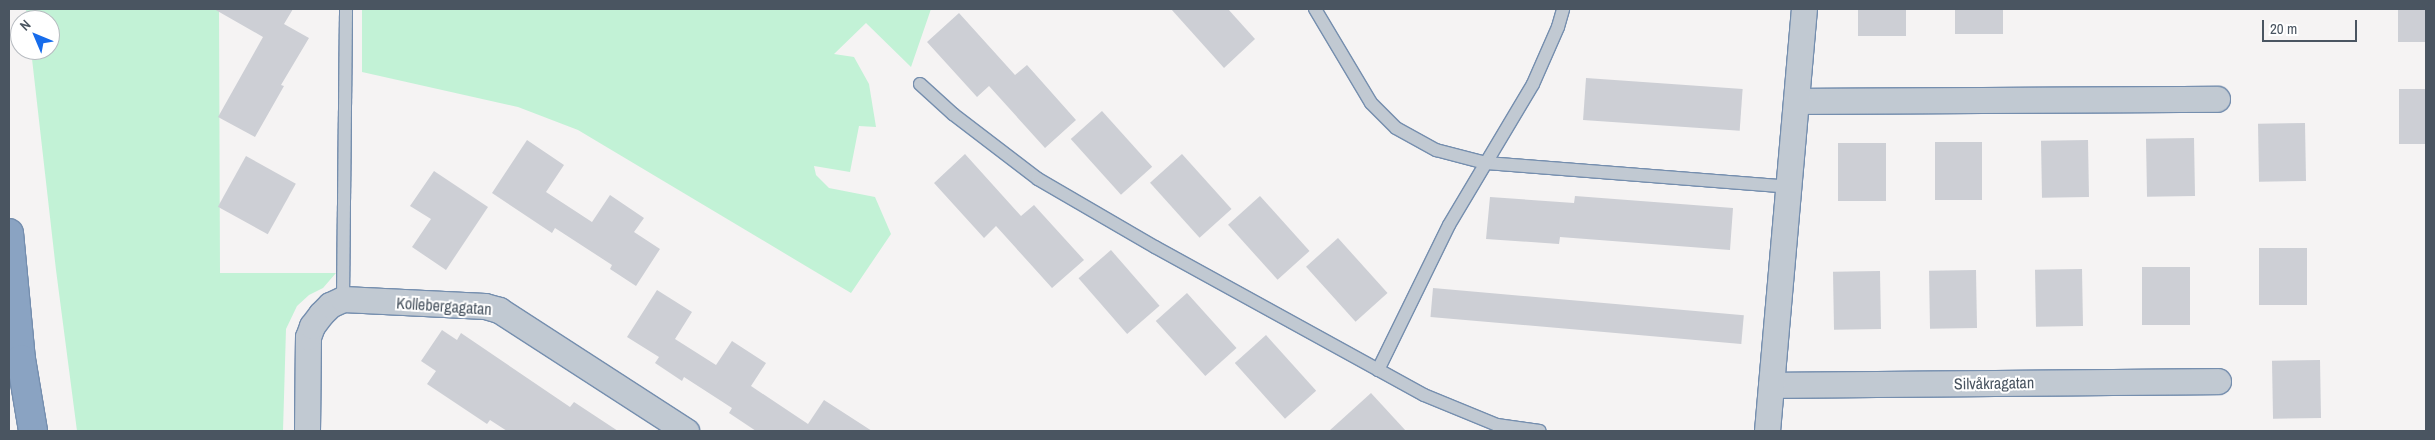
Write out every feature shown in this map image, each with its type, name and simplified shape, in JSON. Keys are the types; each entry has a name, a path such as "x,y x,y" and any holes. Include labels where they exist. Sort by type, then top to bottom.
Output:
{"highway":[{"path":"9,234 21,359 33,431"}],"street":[{"path":"1767,431 1804,9"},
{"path":"1796,101 2217,99"},
{"path":"308,431 308,337 312,326 321,314 330,305 343,299"},
{"name":"Kollebergagatan","path":"343,299 485,306 499,310 686,431"},
{"name":"Silvåkragatan","path":"1771,386 2218,381"}],"lane":[{"path":"343,299 346,9"},
{"path":"1316,9 1371,103 1396,128 1436,150 1486,163 1789,187"},
{"path":"1378,370 1449,226 1533,84 1558,27 1563,9"},
{"path":"920,84 953,114 1038,179 1155,247 1424,395 1496,425 1540,431"}],"green space":[{"path":"219,9 220,273 336,273 323,288 309,295 297,306 286,329 283,431 77,431 56,270 32,60 60,60 60,10 26,10"},
{"path":"362,9 931,9 911,67 866,23 834,54 854,57 869,84 876,127 859,126 850,172 814,166 816,175 829,188 875,197 891,234 851,293 578,130 518,107 362,72"}],"building":[{"path":"214,9 293,9 284,24 309,38 281,85 284,86 255,137 218,117 263,37"},
{"path":"1171,9 1228,9 1255,39 1224,68"},
{"path":"1858,9 1906,9 1906,36 1858,36"},
{"path":"1955,9 2003,9 2003,34 1955,34"},
{"path":"2398,9 2426,9 2426,42 2398,42"},
{"path":"959,13 1015,75 1027,65 1076,120 1045,148 989,86 977,97 927,42"},
{"path":"1586,78 1743,89 1740,131 1583,120"},
{"path":"2399,89 2426,89 2426,144 2399,144"},
{"path":"1102,111 1152,167 1121,195 1071,139"},
{"path":"2305,123 2306,181 2259,182 2258,124"},
{"path":"2194,138 2195,196 2147,197 2146,139"},
{"path":"527,140 564,165 546,192 592,222 610,195 644,218 634,232 660,249 636,286 610,269 612,265 555,228 552,233 492,193"},
{"path":"2088,140 2089,197 2042,198 2041,141"},
{"path":"1935,142 1982,142 1982,200 1935,200"},
{"path":"1838,143 1886,143 1886,201 1838,201"},
{"path":"965,154 1021,216 1034,205 1084,260 1052,288 996,226 984,238 934,183"},
{"path":"1182,154 1232,209 1200,238 1150,183"},
{"path":"246,156 296,184 268,234 218,207"},
{"path":"434,171 488,207 446,270 412,247 431,219 410,206"},
{"path":"1260,196 1310,251 1278,280 1228,225"},
{"path":"1575,196 1733,208 1730,250 1560,237 1559,244 1486,239 1490,197 1574,203"},
{"path":"1338,238 1388,293 1356,322 1306,267"},
{"path":"2259,248 2307,248 2307,305 2259,305"},
{"path":"1111,250 1160,306 1127,334 1079,278"},
{"path":"2142,267 2190,267 2190,325 2142,325"},
{"path":"2082,269 2083,326 2036,327 2035,270"},
{"path":"1976,270 1977,328 1930,329 1929,271"},
{"path":"1880,271 1881,329 1834,330 1833,272"},
{"path":"1433,288 1744,315 1741,344 1430,317"},
{"path":"657,290 692,312 675,339 716,365 732,341 766,363 751,386 808,424 824,400 872,431 756,431 729,413 732,408 684,377 682,381 655,363 659,357 627,337"},
{"path":"1187,293 1237,348 1205,376 1156,321"},
{"path":"442,330 457,340 461,333 570,407 574,402 618,431 507,431 490,420 487,424 427,384 436,371 421,361"},
{"path":"1266,335 1316,391 1285,419 1235,363"},
{"path":"2320,360 2321,418 2273,419 2272,361"},
{"path":"1371,393 1406,431 1329,431"}]}
